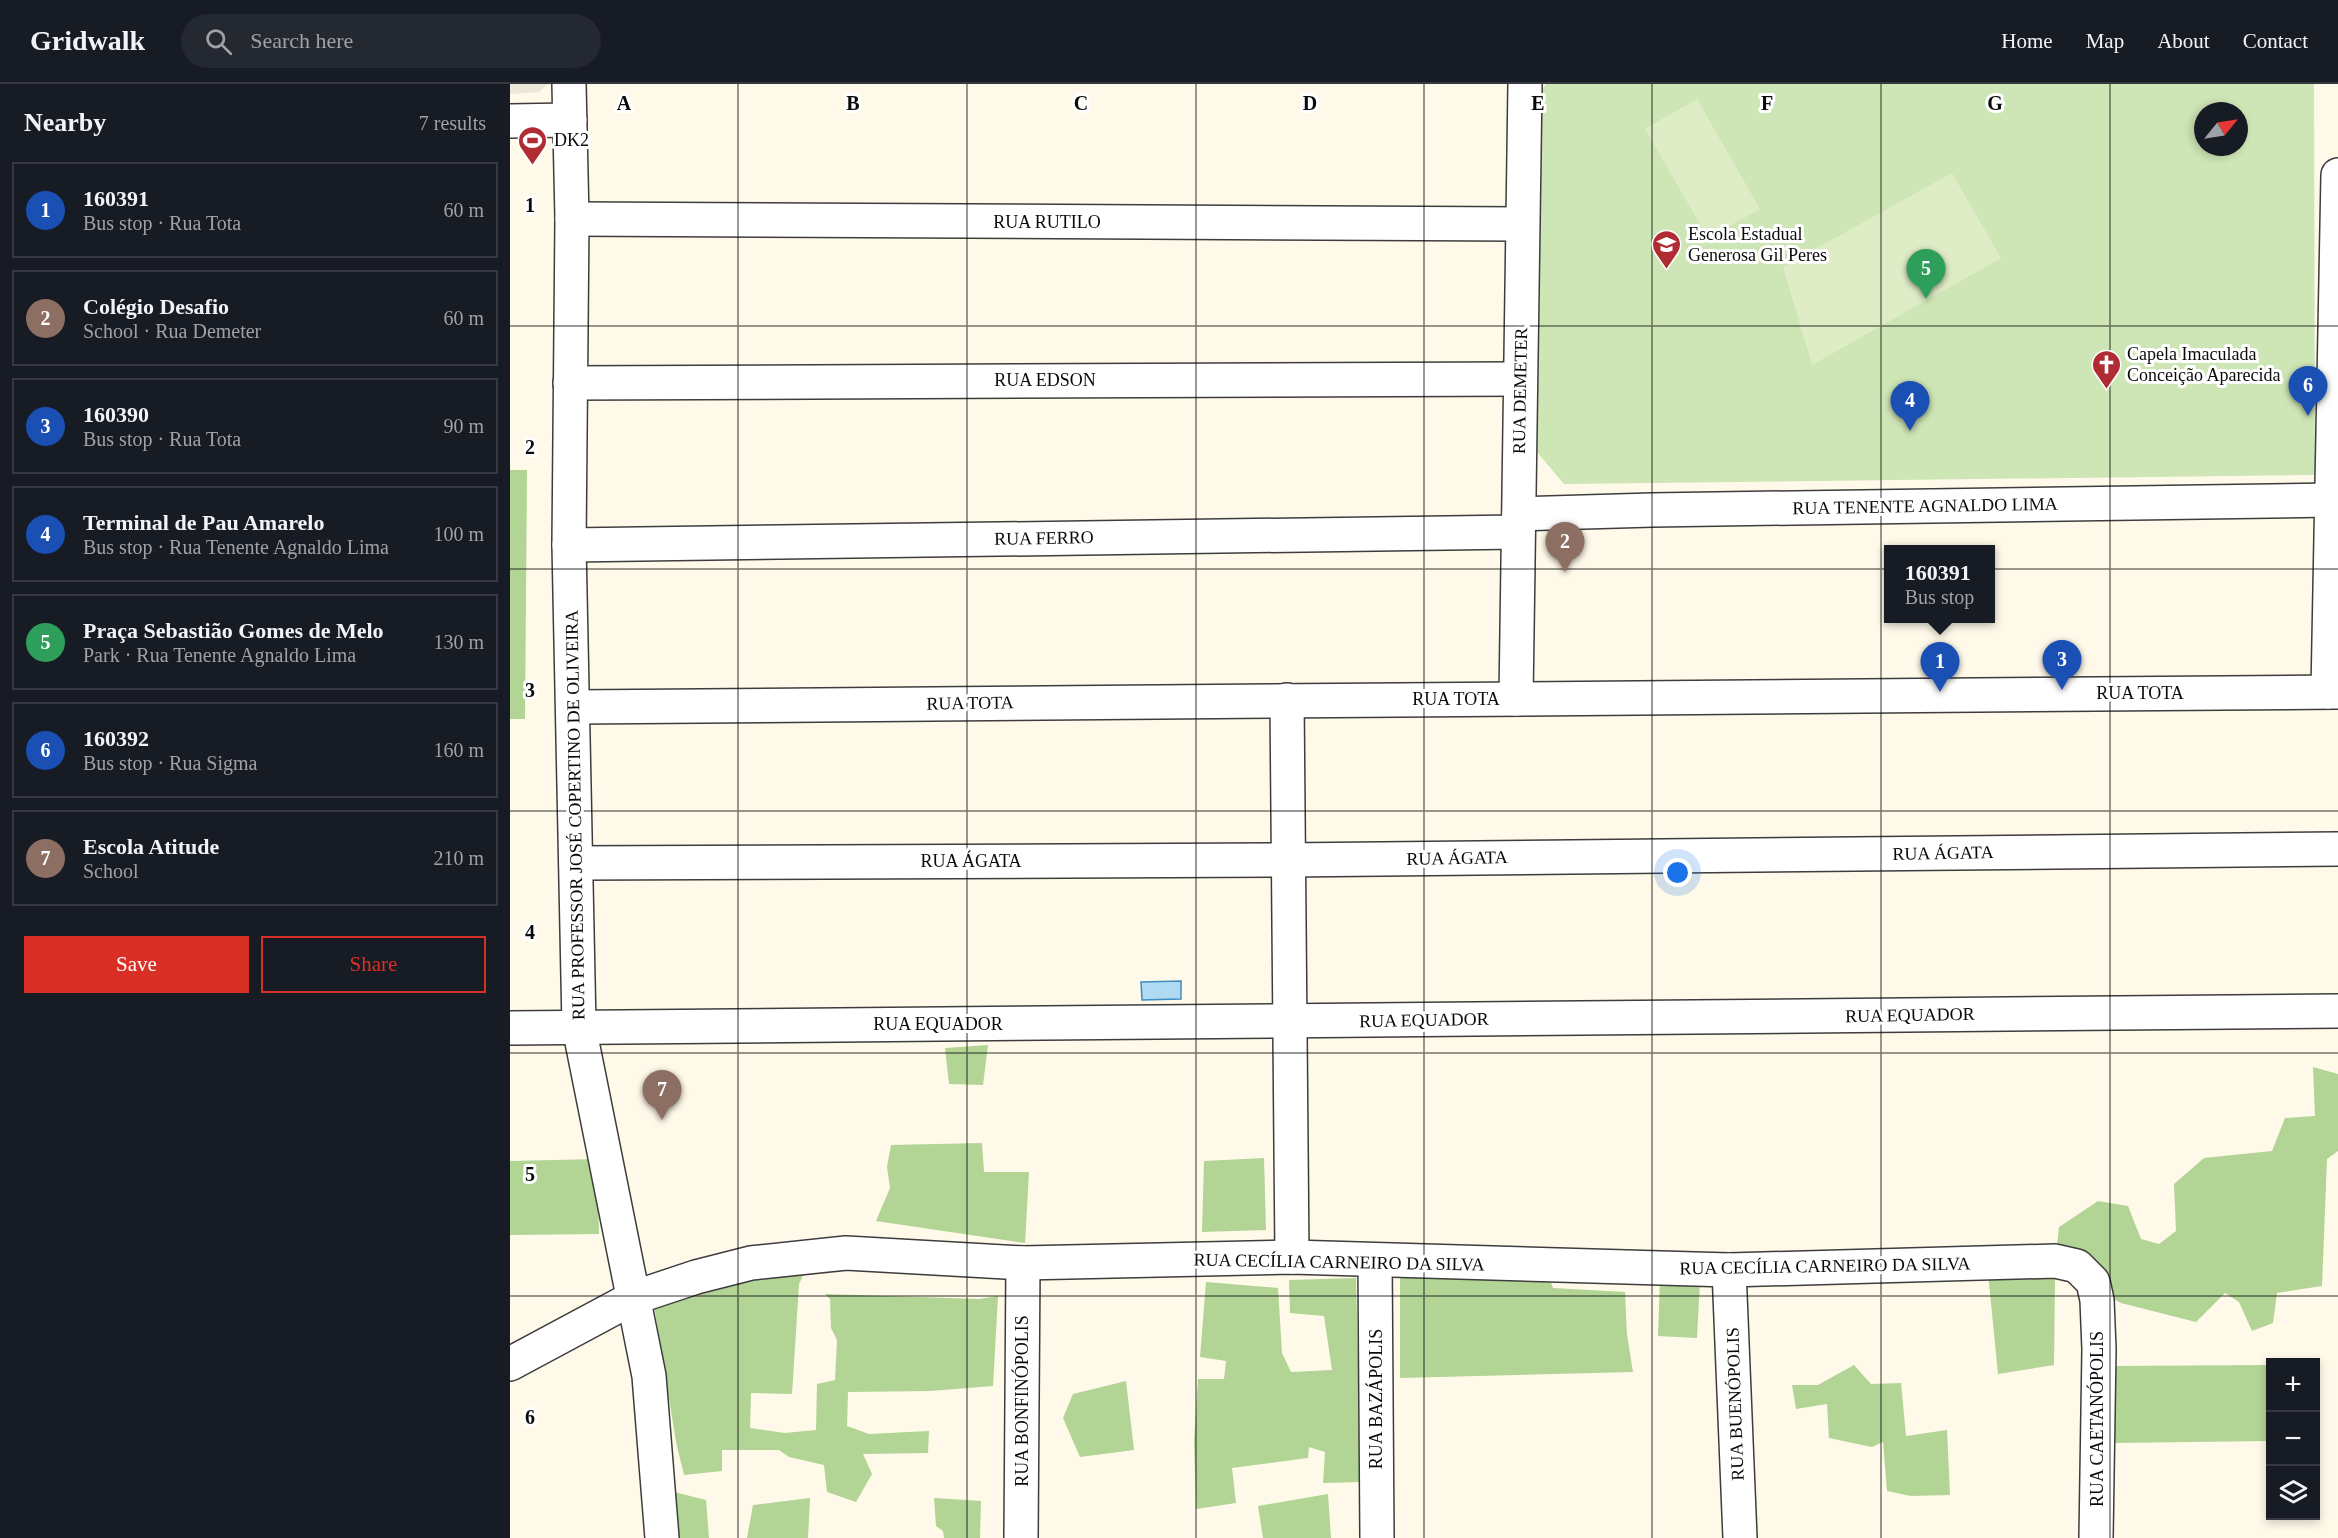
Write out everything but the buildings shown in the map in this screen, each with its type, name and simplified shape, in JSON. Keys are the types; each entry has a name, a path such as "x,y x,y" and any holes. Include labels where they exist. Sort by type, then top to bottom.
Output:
{"street":[{"name":"RUA PROFESSOR JOSÉ COPERTINO DE OLIVEIRA","path":"569,84 572,219 569,545 575,707 579,1027 649,1376 662,1538"},
{"name":"RUA DEMETER","path":"1516,699 1524,84"},
{"path":"510,121 570,120"},
{"path":"2333,692 2338,175"},
{"name":"RUA RUTILO","path":"572,219 1522,224"},
{"name":"RUA EDSON","path":"570,383 1520,379"},
{"name":"RUA TENENTE AGNALDO LIMA","path":"1518,523 1652,510 2334,519"},
{"name":"RUA FERRO","path":"569,545 1518,523"},
{"name":"RUA TOTA","path":"575,707 2333,692"},
{"path":"1287,700 1286,860 1292,1257"},
{"name":"RUA ÁGATA","path":"576,863 1286,860 2338,849"},
{"name":"RUA EQUADOR","path":"510,1028 2338,1011"},
{"name":"RUA CECÍLIA CARNEIRO DA SILVA","path":"510,1364 633,1298 696,1276 751,1263 846,1253 1023,1263 1292,1257 1729,1270 2055,1261 2077,1266 2093,1282 2097,1300"},
{"name":"RUA BAZÁPOLIS","path":"1375,1260 1377,1538"},
{"name":"RUA BONFINÓPOLIS","path":"1021,1538 1023,1263"},
{"name":"RUA BUENÓPOLIS","path":"1729,1270 1740,1538"},
{"name":"RUA CAETANÓPOLIS","path":"2096,1538 2099,1349 2097,1300"}],"green space":[{"path":"1546,84 2314,84 2315,475 1564,484 1536,451 1538,95"},
{"path":"1697,99 1760,209 1708,238 1645,129"},
{"path":"1952,173 2001,258 1812,365 1783,267"},
{"path":"510,470 527,470 525,719 510,719"},
{"path":"988,1045 983,1085 949,1084 945,1048"},
{"path":"2313,1067 2338,1074 2338,1151 2327,1159 2322,1286 2277,1293 2273,1323 2252,1331 2239,1302 2225,1293 2196,1322 2121,1303 2109,1297 2083,1257 2057,1245 2059,1227 2098,1201 2128,1206 2141,1239 2159,1244 2176,1231 2174,1184 2204,1158 2272,1151 2285,1118 2315,1116"},
{"path":"982,1143 984,1172 1029,1172 1025,1243 876,1221 890,1188 887,1167 891,1145"},
{"path":"1264,1158 1266,1230 1202,1232 1204,1161"},
{"path":"597,1159 599,1234 510,1235 510,1161"},
{"path":"807,1267 799,1284 792,1394 751,1393 750,1428 785,1433 816,1430 817,1384 835,1380 837,1340 831,1328 830,1299 825,1294 979,1299 998,1296 993,1386 930,1391 848,1392 847,1426 869,1434 929,1431 928,1453 863,1454 872,1474 856,1502 827,1492 824,1465 789,1457 779,1450 722,1450 722,1471 684,1475 676,1442 654,1305 722,1279"},
{"path":"1547,1271 1553,1288 1625,1292 1627,1335 1633,1372 1400,1378 1400,1274"},
{"path":"1988,1273 2055,1279 2054,1365 1998,1374"},
{"path":"1356,1278 1361,1482 1323,1483 1325,1452 1309,1447 1308,1458 1232,1468 1236,1503 1196,1509 1194,1441 1198,1379 1224,1379 1226,1361 1200,1357 1206,1282 1278,1288 1282,1353 1291,1372 1332,1370 1324,1316 1290,1313 1289,1280"},
{"path":"1660,1278 1700,1280 1697,1338 1658,1336"},
{"path":"1854,1365 1871,1384 1901,1383 1906,1436 1947,1430 1950,1495 1911,1496 1887,1491 1883,1442 1872,1447 1829,1438 1827,1404 1796,1409 1792,1385 1818,1385"},
{"path":"2266,1365 2266,1441 2114,1443 2116,1366"},
{"path":"1126,1381 1134,1450 1080,1457 1063,1418 1073,1394"},
{"path":"670,1491 706,1500 709,1538 673,1538"},
{"path":"1328,1494 1331,1538 1263,1538 1258,1506"},
{"path":"810,1498 808,1538 747,1538 753,1505"},
{"path":"934,1498 981,1501 980,1538 944,1538 943,1531 936,1526"}],"shaded area":[{"path":"510,84 548,84 539,92 510,94"}],"water":[{"path":"1181,981 1181,999 1142,1000 1141,982"}],"place":[{"name":"DK2","path":"533,166"},
{"name":"Escola Estadual Generosa Gil Peres","path":"1667,270"},
{"name":"Praça Sebastião Gomes de Melo","path":"1926,299"},
{"name":"Capela Imaculada Conceição Aparecida","path":"2106,390"},
{"name":"160392","path":"2308,416"},
{"name":"Terminal de Pau Amarelo","path":"1910,431"},
{"name":"Colégio Desafio","path":"1565,572"},
{"name":"160390","path":"2062,690"},
{"name":"160391","path":"1940,692"},
{"name":"Escola Atitude","path":"662,1120"}]}
